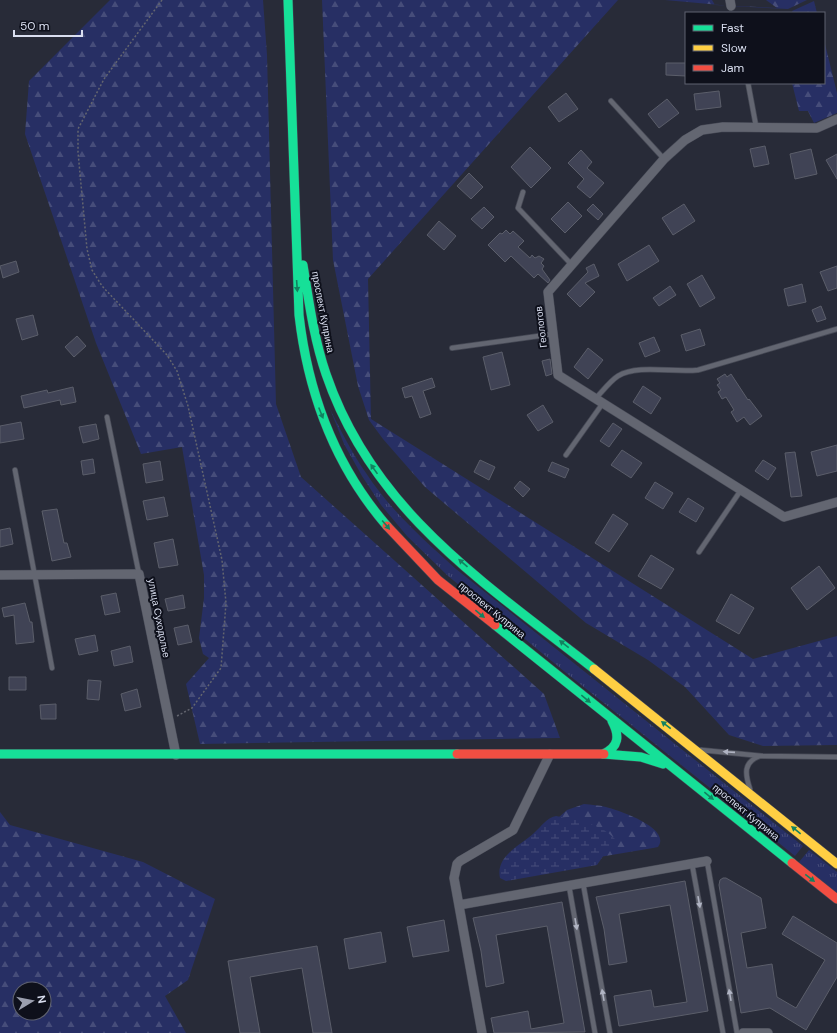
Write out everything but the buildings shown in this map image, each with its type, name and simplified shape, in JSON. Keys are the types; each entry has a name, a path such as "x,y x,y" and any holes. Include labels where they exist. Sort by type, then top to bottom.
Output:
{"main road":[{"name":"проспект Куприна","path":"288,0 297,233 296,278 299,315 307,366 319,409 339,456 370,505 400,541 438,580 611,720 837,899"},
{"name":"проспект Куприна","path":"297,233 311,317 324,370 337,406 360,449 391,494 423,528 465,566 697,750 837,864"},
{"path":"603,754 614,748 618,743 616,728 611,720"},
{"path":"0,754 603,754 641,757 658,762 678,772"}],"street":[{"name":"Геологов","path":"837,119 817,128 756,126 723,127 702,130 685,140 664,159 548,292 558,375 784,517 837,502"},
{"name":"улица Суходолье","path":"0,575 139,574 176,755"},
{"path":"482,1033 454,878 457,864 513,830 550,754"},
{"path":"459,906 707,861"},
{"path":"742,1033 768,1033"}],"lane":[{"path":"748,84 756,126"},
{"path":"611,101 664,159"},
{"path":"523,192 518,208 571,264"},
{"path":"566,455 599,401 617,376 636,370 685,372 698,370 837,329"},
{"path":"452,348 553,334"},
{"path":"107,417 139,574"},
{"path":"15,470 36,575 52,668"},
{"path":"699,552 741,490"},
{"path":"697,750 762,756 837,757"},
{"path":"759,801 750,789 745,774 752,759 762,756"},
{"path":"707,861 737,1033"},
{"path":"692,864 722,1033"},
{"path":"583,883 610,1033"},
{"path":"569,886 595,1033"}],"path":[{"path":"162,0 104,79 78,129 78,152 87,249 92,270 102,286 167,355 177,371 188,406 222,560 226,603 221,668 192,708 169,722"}],"green space":[{"path":"110,0 263,0 267,55 276,404 301,477 544,694 560,738 200,744 186,684 209,658 203,654 199,638 204,598 204,575 182,447 141,454 96,343 25,134 29,81"},
{"path":"322,0 618,0 368,279 371,419 753,659 837,636 837,745 763,746 729,735 685,687 648,660 586,623 425,487 383,439 369,420 358,386 333,260"},
{"path":"665,0 712,0 715,5"},
{"path":"766,0 807,0 788,9 726,6 777,8"},
{"path":"814,1 817,12 792,12"},
{"path":"825,44 837,93 837,113 814,123 808,111 799,111 792,84 825,84"},
{"path":"330,409 351,450 375,487 396,512 419,535 456,569 803,846 795,856 565,672 448,576 407,536 381,505 362,476 344,444"},
{"path":"584,804 612,809 642,821 657,833 660,840 658,847 534,868 541,833 567,810"},
{"path":"0,812 10,825 143,862 215,899 188,980 165,996 186,1033 0,1033"},
{"path":"556,816 595,826 602,829 615,839 597,865 506,881 500,878 499,870 505,857 547,820"},
{"path":"809,850 837,872 837,893 799,862"}],"traffic: fast":[{"path":"288,0 299,315 303,344 317,400 327,427 353,479 387,526"},
{"path":"303,265 315,334 326,374 347,423 373,466 403,506 437,541 474,575 594,669"},
{"path":"495,625 792,863"},
{"path":"603,754 615,744 617,736 615,726 612,721"},
{"path":"0,754 457,754"},
{"path":"604,754 641,757 663,764"}],"traffic: slow":[{"path":"594,669 837,864"}],"traffic: jam":[{"path":"387,526 438,580 495,625"},
{"path":"457,754 604,754"},
{"path":"792,863 837,899"}]}
